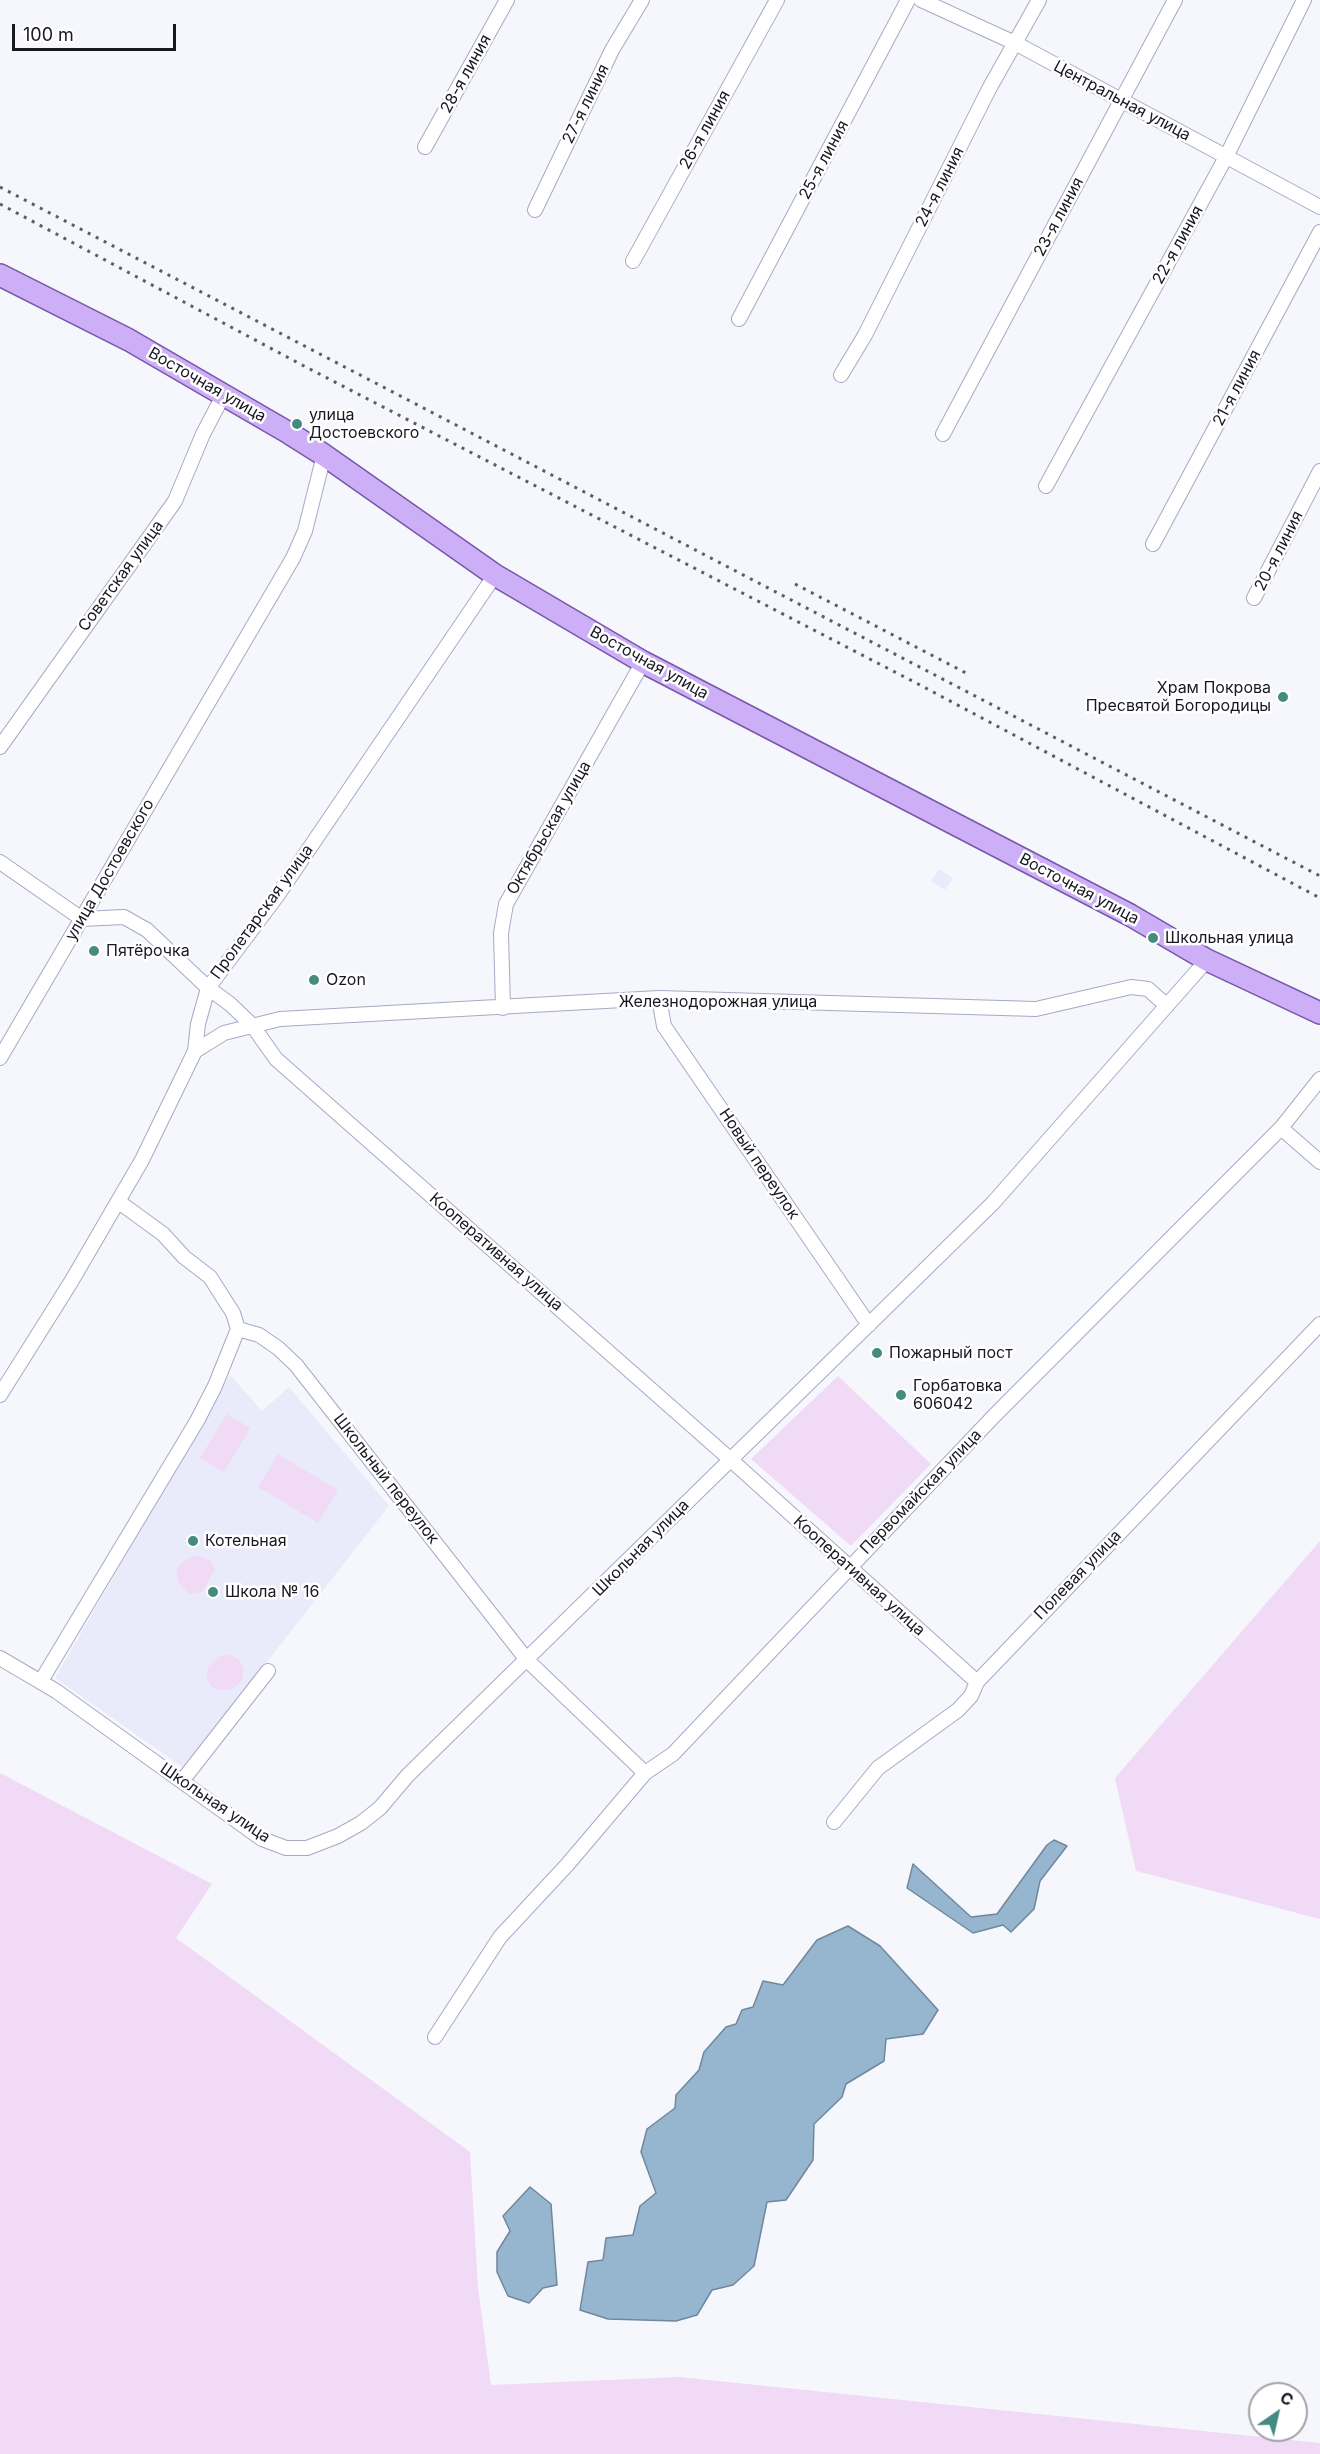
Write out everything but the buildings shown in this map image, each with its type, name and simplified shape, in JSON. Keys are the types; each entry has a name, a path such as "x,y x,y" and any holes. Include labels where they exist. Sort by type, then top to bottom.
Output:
{"main road":[{"name":"Восточная улица","path":"0,275 129,340 224,394 324,455 495,575 644,662 1130,915 1207,960 1320,1013"}],"street":[{"name":"28-я линия","path":"424,147 507,0"},
{"name":"27-я линия","path":"535,210 612,50 642,0"},
{"name":"26-я линия","path":"633,261 777,0"},
{"name":"25-я линия","path":"739,319 908,0"},
{"name":"Центральная улица","path":"921,0 1015,43 1320,207"},
{"name":"24-я линия","path":"841,375 865,335 989,89 1039,0"},
{"name":"23-я линия","path":"943,434 1175,0"},
{"name":"22-я линия","path":"1046,486 1226,157 1304,0"},
{"name":"21-я линия","path":"1153,544 1320,232"},
{"name":"Советская улица","path":"0,747 175,501 203,434 224,394"},
{"name":"улица Достоевского","path":"0,1058 293,558 305,531 324,455"},
{"name":"20-я линия","path":"1254,598 1320,471"},
{"name":"Пролетарская улица","path":"0,1395 119,1202 142,1160 195,1051 198,1024 208,988 277,896 495,575"},
{"name":"Октябрьская улица","path":"503,1008 501,933 506,904 644,662"},
{"path":"0,862 82,919"},
{"name":"Кооперативная улица","path":"82,919 124,917 147,930 208,988 230,1004 252,1025 276,1059 731,1460 977,1682"},
{"name":"Школьная улица","path":"0,1658 41,1681 262,1839 286,1848 307,1848 338,1836 361,1823 380,1808 408,1775 993,1203 1207,960"},
{"name":"Железнодорожная улица","path":"195,1051 224,1033 280,1019 659,998 1036,1009 1131,987 1148,989 1167,1006"},
{"name":"Новый переулок","path":"659,998 664,1026 869,1325"},
{"name":"Первомайская улица","path":"435,2037 500,1938 567,1865 645,1773 673,1754 993,1417 1281,1128 1320,1079"},
{"path":"1281,1128 1320,1162"},
{"path":"41,1681 197,1421 215,1386 238,1329 233,1313 210,1277 184,1257 163,1234 119,1202"},
{"name":"Полевая улица","path":"834,1822 878,1768 958,1710 971,1696 977,1682 1320,1324"},
{"name":"Школьный переулок","path":"238,1329 259,1335 296,1365 527,1660 645,1773"},
{"path":"182,1781 268,1671"}],"shaded area":[{"path":"939,869 953,878 945,890 931,881"},
{"name":"Школа № 16","path":"230,1375 262,1411 289,1387 389,1506 184,1768 55,1678"},
{"path":"838,1376 931,1464 851,1546 751,1459"},
{"path":"227,1414 250,1428 224,1472 200,1458"},
{"path":"278,1454 338,1490 318,1523 258,1487"},
{"path":"1320,1541 1320,1919 1136,1871 1115,1778"},
{"path":"196,1555 211,1561 215,1569 202,1592 190,1594 179,1583 176,1571 183,1561"},
{"path":"231,1655 240,1661 244,1669 241,1682 231,1690 214,1689 207,1680 208,1667 219,1656"},
{"path":"0,1773 212,1884 176,1938 470,2152 478,2288 491,2385 679,2377 1248,2436 1248,2442 1320,2443 1320,2454 0,2454"}],"water":[{"path":"1054,1840 1067,1846 1040,1881 1034,1909 1011,1932 1003,1925 973,1933 907,1888 913,1864 971,1917 997,1914 1047,1845"},
{"path":"848,1926 880,1946 938,2010 923,2034 886,2039 884,2061 846,2084 842,2097 814,2124 813,2160 786,2200 767,2202 754,2266 733,2285 712,2290 697,2315 676,2321 608,2319 580,2310 588,2262 603,2260 606,2238 633,2235 640,2206 656,2193 641,2152 647,2129 675,2108 676,2095 699,2070 704,2052 726,2027 736,2024 742,2010 753,2007 763,1981 783,1985 817,1940"},
{"path":"530,2187 551,2204 557,2285 543,2288 529,2303 508,2296 497,2272 497,2252 510,2231 503,2216"}],"railway":[{"path":"0,187 1320,876"},
{"path":"0,204 304,366 920,685 1320,898"},
{"path":"795,584 966,673"}],"place":[{"name":"улица Достоевского","path":"297,424"},
{"name":"Храм Покрова Пресвятой Богородицы","path":"1283,697"},
{"name":"Школьная улица","path":"1153,938"},
{"name":"Пятёрочка","path":"94,951"},
{"name":"Ozon","path":"314,980"},
{"name":"Пожарный пост","path":"877,1353"},
{"name":"Горбатовка 606042","path":"901,1395"},
{"name":"Котельная","path":"193,1541"},
{"name":"Школа № 16","path":"213,1592"}]}
